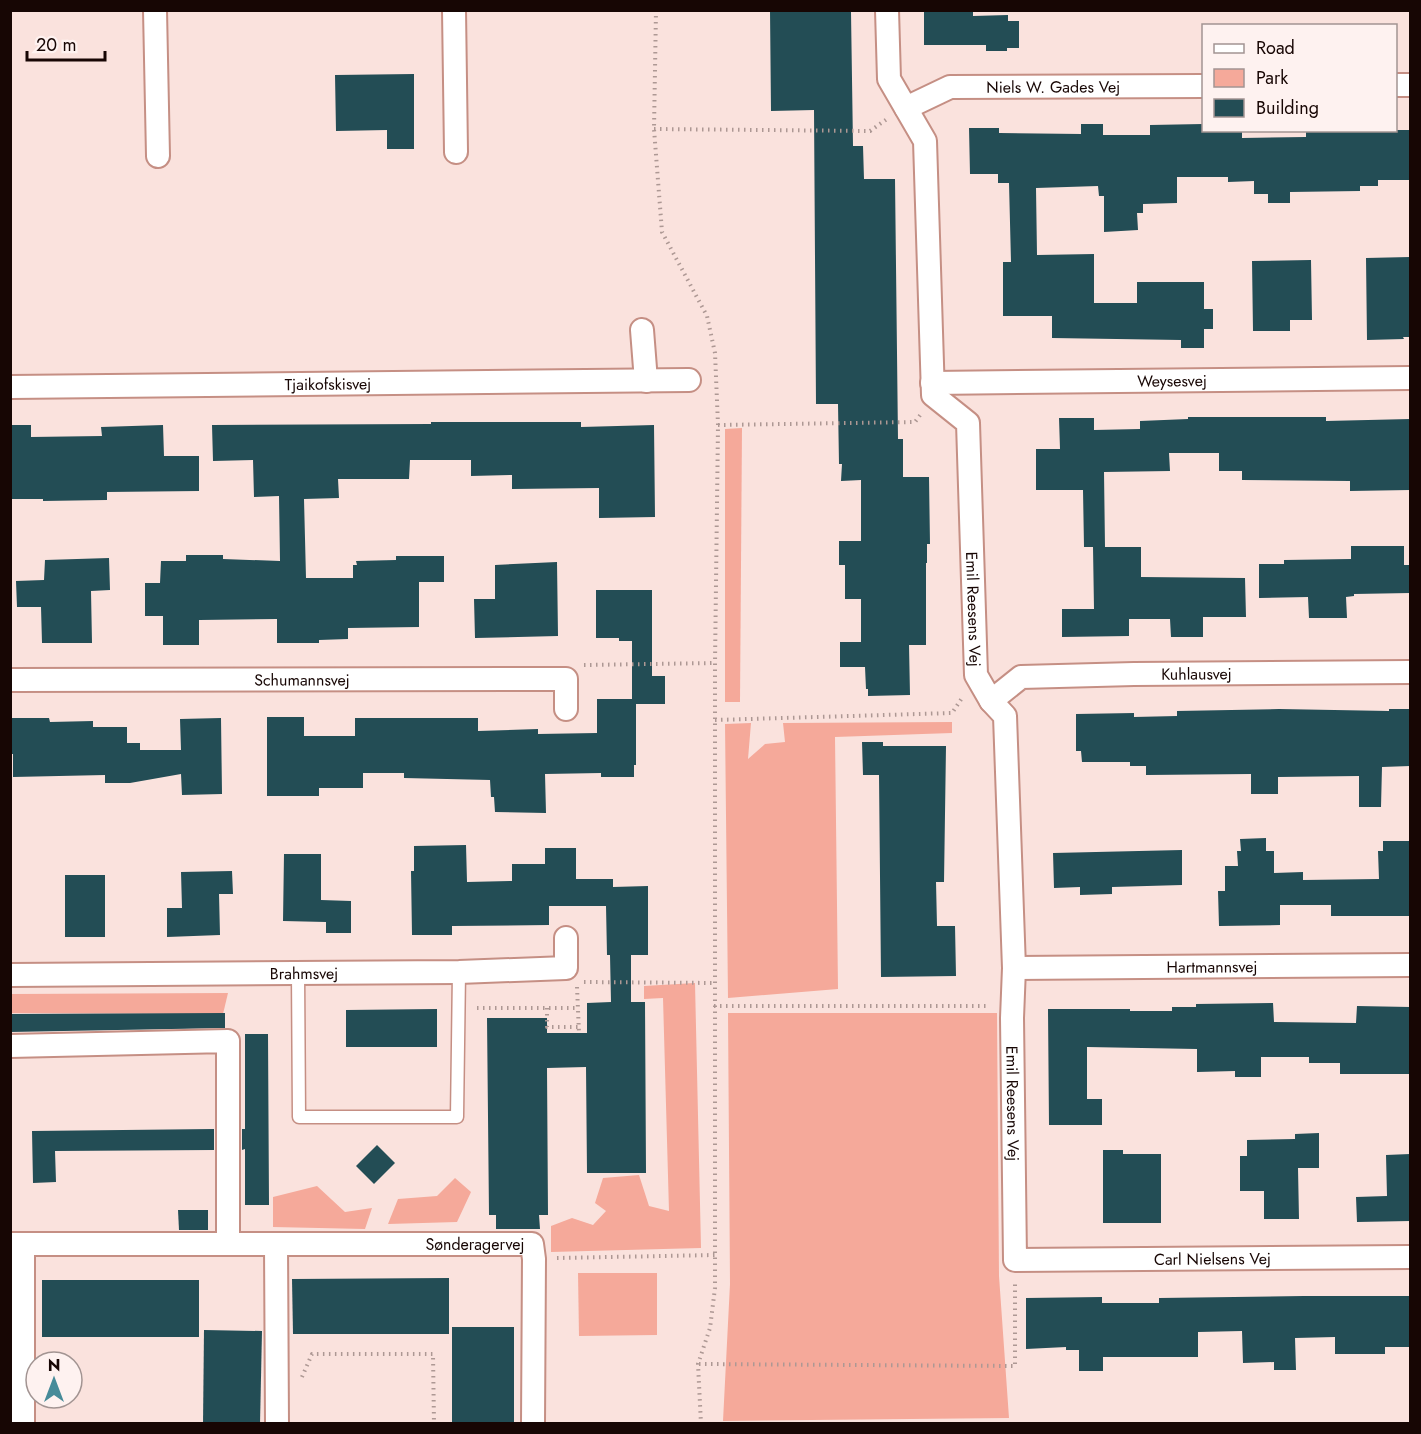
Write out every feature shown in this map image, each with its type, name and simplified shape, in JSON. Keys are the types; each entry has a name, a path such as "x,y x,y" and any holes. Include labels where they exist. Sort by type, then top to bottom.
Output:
{"street":[{"path":"155,10 158,156"},
{"path":"454,10 456,152"},
{"path":"887,10 889,79 925,141 933,389"},
{"name":"Niels W. Gades Vej","path":"906,108 950,87 1202,86"},
{"path":"642,330 646,381"},
{"name":"Weysesvej","path":"933,389 1410,378"},
{"name":"Tjaikofskisvej","path":"10,387 688,380"},
{"name":"Emil Reesens Vej","path":"933,389 968,423 976,675 991,701 1005,716 1014,968 1012,1006 1015,1260"},
{"name":"Kuhlausvej","path":"991,701 1021,677 1410,672"},
{"path":"566,679 566,709"},
{"name":"Schumannsvej","path":"10,680 566,679"},
{"path":"566,938 566,968"},
{"name":"Hartmannsvej","path":"1014,968 1410,965"},
{"name":"Brahmsvej","path":"10,975 459,972 566,968"},
{"path":"10,1046 228,1041 228,1244"},
{"name":"Sønderagervej","path":"23,1424 17,1244 532,1244 534,1259 532,1424"},
{"path":"276,1244 277,1424"},
{"name":"Carl Nielsens Vej","path":"1015,1260 1410,1257"}],"lane":[{"path":"298,972 299,1117 457,1117 459,972"}],"path":[{"path":"656,10 654,129 662,232 706,316 716,353 718,425 714,1006 716,1288 710,1328 698,1364 701,1424"},
{"path":"654,129 870,131 906,108"},
{"path":"718,425 915,422 933,389"},
{"path":"566,679 584,666 715,663"},
{"path":"716,720 952,713 976,675"},
{"path":"566,968 585,983 715,982"},
{"path":"714,1006 1012,1006"},
{"path":"547,1008 547,1027 579,1027"},
{"path":"458,1009 578,1008"},
{"path":"578,1017 579,1033"},
{"path":"534,1259 715,1255"},
{"path":"698,1364 1015,1366 1015,1260"},
{"path":"298,1384 312,1354 433,1354 434,1424"}],"green space":[{"path":"742,428 740,702 725,702 725,429"},
{"path":"952,722 952,733 835,737 838,989 728,998 725,724 751,723 748,759 765,744 785,742 783,723"},
{"path":"695,983 701,1248 551,1252 551,1226 572,1218 593,1225 606,1211 595,1203 603,1178 639,1175 649,1206 669,1211 663,998 644,999 644,986"},
{"path":"228,993 223,1014 11,1013 11,994"},
{"path":"728,1013 997,1013 999,1276 1009,1418 723,1421 730,1284"},
{"path":"455,1178 471,1192 457,1222 388,1224 398,1199 437,1196"},
{"path":"317,1186 345,1212 372,1208 365,1229 273,1227 273,1197"},
{"path":"578,1273 657,1273 657,1335 579,1336"}],"building":[{"path":"770,10 851,12 853,146 863,146 864,179 895,179 898,439 903,439 903,477 929,477 930,544 927,544 926,563 926,645 909,645 910,695 868,696 865,667 840,667 840,642 861,642 861,599 845,599 845,565 839,565 839,541 861,541 861,480 841,481 838,404 816,404 814,110 771,111"},
{"path":"924,10 973,10 973,16 1008,15 1008,21 1019,21 1019,48 1007,48 1007,51 986,51 986,45 924,45"},
{"path":"414,74 414,149 387,149 387,130 336,131 335,75"},
{"path":"1081,124 1103,124 1103,135 1150,135 1150,125 1202,124 1202,132 1242,132 1242,138 1306,137 1306,132 1410,130 1410,180 1378,180 1378,186 1360,186 1360,191 1290,192 1290,203 1268,203 1268,194 1254,194 1254,181 1228,182 1228,177 1177,177 1177,203 1143,204 1143,213 1137,213 1138,230 1104,232 1104,196 1099,196 1098,186 1036,188 1037,255 1094,254 1094,303 1137,303 1137,282 1204,282 1204,309 1213,309 1213,329 1204,329 1204,348 1181,348 1181,340 1052,338 1052,316 1003,316 1003,262 1011,262 1009,183 998,183 998,174 970,174 969,128 999,128 999,133 1081,134"},
{"path":"1410,257 1410,337 1367,340 1366,258"},
{"path":"1311,260 1312,320 1290,320 1290,331 1253,331 1252,261"},
{"path":"1188,417 1326,417 1326,421 1410,419 1410,490 1350,491 1350,481 1242,480 1242,471 1219,471 1219,453 1169,453 1170,471 1104,472 1105,547 1141,547 1141,577 1245,578 1246,617 1203,617 1203,637 1171,637 1170,619 1129,619 1129,636 1062,637 1062,609 1094,609 1093,547 1084,547 1083,490 1036,490 1036,449 1060,449 1059,418 1094,418 1094,430 1140,429 1140,421 1188,419"},
{"path":"431,422 581,422 581,427 654,425 655,517 599,518 599,488 512,489 512,475 471,476 471,460 410,460 409,479 338,479 339,498 304,499 306,578 353,578 353,565 357,565 356,561 396,560 396,556 444,556 444,582 419,582 419,627 348,628 348,639 319,640 319,643 277,643 277,619 199,620 199,645 163,645 163,616 145,616 145,583 160,583 161,561 186,561 186,555 223,555 223,559 280,561 279,496 254,497 253,460 213,461 212,425 431,424"},
{"path":"10,425 31,425 31,437 102,436 101,427 163,425 164,456 199,456 199,491 107,492 107,500 10,499"},
{"path":"1351,546 1404,546 1404,565 1410,565 1410,593 1354,594 1354,596 1346,597 1347,618 1309,618 1308,597 1259,598 1259,564 1284,564 1284,560 1351,559"},
{"path":"109,558 110,590 91,591 92,643 42,643 41,607 17,607 16,581 44,580 45,560"},
{"path":"557,562 558,636 475,638 474,599 495,599 495,565"},
{"path":"596,590 652,590 652,676 665,676 665,704 636,704 634,777 601,777 601,773 545,774 546,813 495,812 490,780 404,778 404,773 363,773 363,788 319,788 319,796 267,796 267,717 304,717 304,736 355,736 355,718 478,718 478,731 538,729 538,734 597,733 597,699 632,699 632,641 619,641 619,638 596,638"},
{"path":"1279,709 1389,711 1389,709 1410,709 1410,766 1382,767 1381,807 1359,807 1359,776 1278,777 1278,794 1251,794 1251,774 1146,775 1146,766 1130,766 1130,762 1082,762 1081,751 1076,751 1076,714 1134,713 1134,717 1177,716 1177,711"},
{"path":"10,718 49,718 50,722 93,721 93,727 127,727 127,743 140,743 140,750 181,750 180,719 221,718 222,794 182,795 181,774 130,783 105,783 105,775 13,777 13,754 10,754"},
{"path":"862,742 883,742 883,746 946,746 944,882 936,882 937,926 955,926 956,976 881,977 879,775 863,775"},
{"path":"1266,838 1266,851 1274,851 1274,873 1303,872 1303,880 1379,879 1378,851 1383,851 1383,841 1410,841 1410,916 1331,916 1331,905 1280,905 1280,925 1219,926 1218,891 1225,891 1225,866 1238,866 1237,851 1241,851 1240,839"},
{"path":"466,845 467,882 512,881 512,864 545,864 545,848 576,848 576,879 613,879 613,887 648,886 648,955 631,955 631,1002 645,1002 646,1173 587,1173 586,1067 547,1068 548,1215 539,1215 540,1229 496,1229 496,1215 489,1215 487,1018 547,1018 547,1033 587,1033 587,1003 611,1002 606,906 549,906 549,925 452,926 452,935 412,935 411,871 414,871 414,846"},
{"path":"1182,850 1182,885 1112,887 1112,894 1080,895 1080,887 1054,888 1053,853"},
{"path":"284,854 321,854 321,900 351,901 351,933 326,933 326,922 283,921"},
{"path":"232,871 233,894 219,894 220,935 167,937 167,908 182,908 181,872"},
{"path":"65,875 105,875 105,937 65,937"},
{"path":"1273,1003 1274,1022 1356,1023 1357,1006 1410,1007 1410,1074 1340,1074 1340,1063 1309,1063 1309,1057 1261,1057 1261,1077 1235,1077 1235,1071 1197,1072 1197,1049 1087,1047 1087,1099 1102,1099 1102,1125 1049,1125 1048,1009 1172,1011 1172,1007 1196,1007 1196,1004"},
{"path":"437,1009 437,1047 346,1047 346,1010"},
{"path":"225,1013 225,1028 10,1032 10,1014"},
{"path":"245,1034 268,1034 269,1205 245,1205 245,1149 242,1150 242,1129 245,1129"},
{"path":"214,1129 214,1150 55,1151 56,1182 33,1183 32,1131"},
{"path":"1319,1133 1319,1168 1298,1168 1299,1219 1264,1219 1264,1191 1240,1191 1240,1156 1247,1156 1247,1140 1295,1139 1295,1134"},
{"path":"377,1145 395,1163 374,1184 356,1166"},
{"path":"1103,1150 1123,1150 1123,1154 1161,1154 1161,1223 1103,1223"},
{"path":"1410,1154 1410,1221 1357,1222 1356,1197 1387,1196 1386,1155"},
{"path":"178,1210 208,1210 208,1230 179,1230"},
{"path":"449,1278 449,1334 293,1334 292,1279"},
{"path":"42,1280 199,1280 199,1337 42,1337"},
{"path":"1410,1296 1410,1347 1385,1347 1385,1354 1335,1354 1335,1337 1295,1338 1296,1370 1274,1370 1274,1362 1243,1363 1242,1331 1198,1332 1198,1357 1103,1357 1103,1371 1079,1371 1079,1350 1066,1350 1066,1347 1026,1349 1026,1298 1102,1297 1102,1303 1159,1303 1159,1298"},
{"path":"452,1327 514,1327 514,1424 452,1424"},
{"path":"204,1330 262,1331 260,1424 203,1424"}]}
